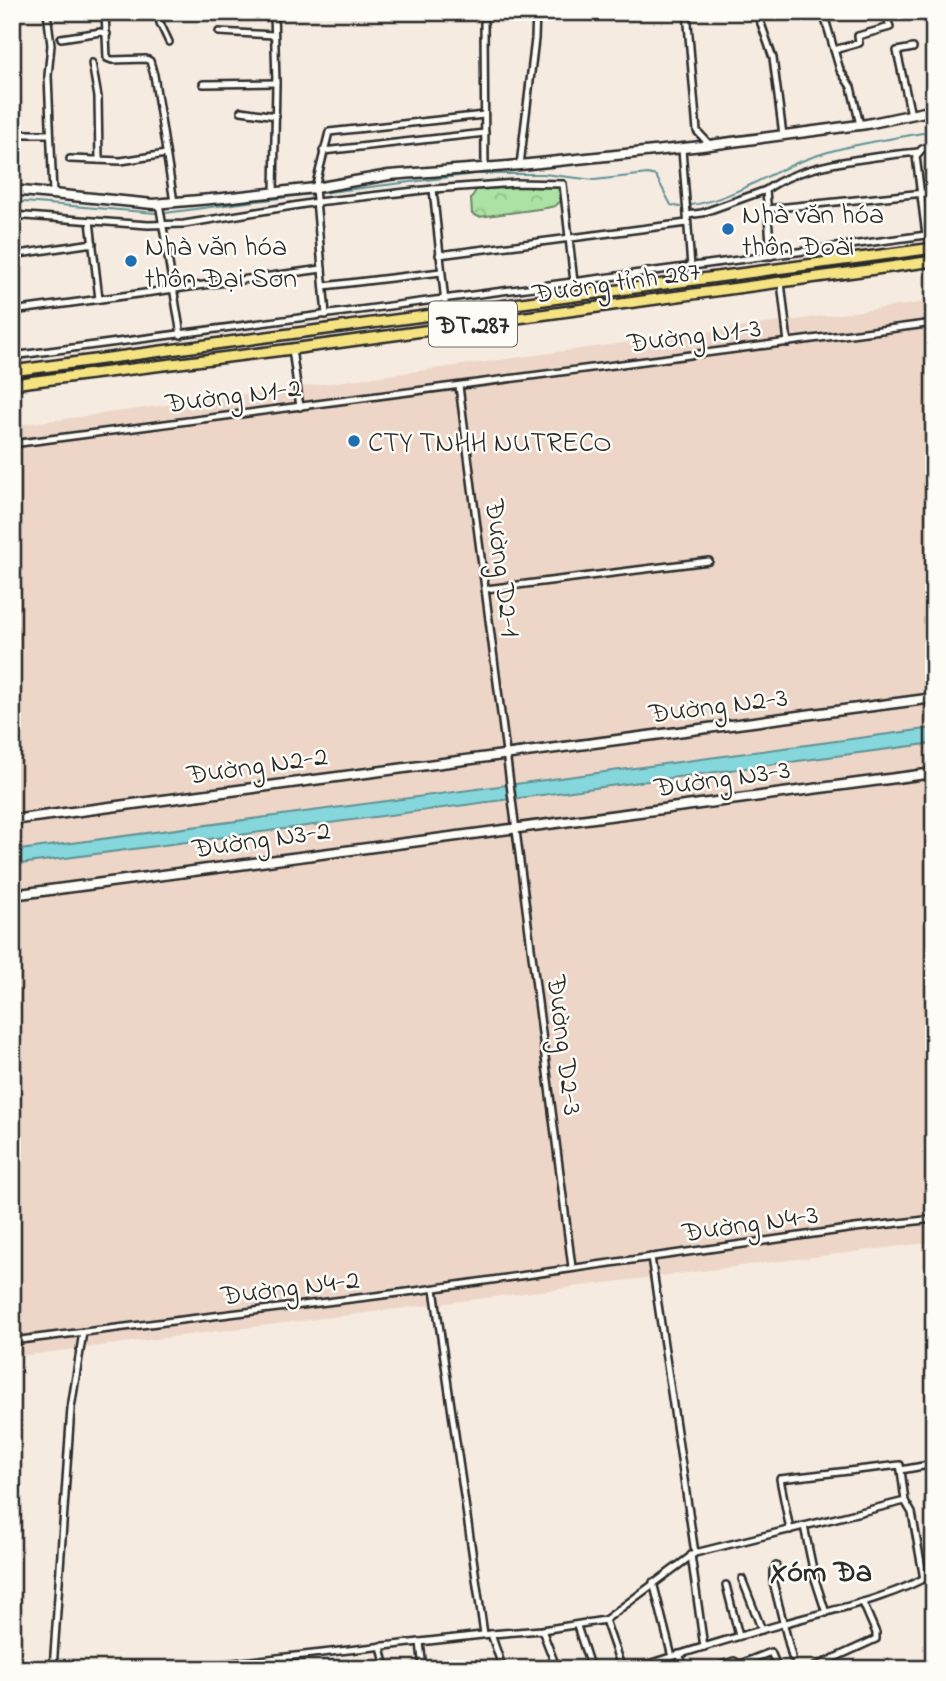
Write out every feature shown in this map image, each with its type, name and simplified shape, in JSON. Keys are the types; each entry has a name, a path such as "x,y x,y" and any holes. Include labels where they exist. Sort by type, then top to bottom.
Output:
{"main road":[{"name":"Đường tỉnh 287","path":"12,371 934,248"},
{"name":"Đường tỉnh 287","path":"12,384 292,349 934,261"},
{"path":"326,329 328,344"}],"street":[{"path":"47,12 51,45 48,76 52,194"},
{"path":"105,12 107,58 150,61 173,202"},
{"path":"159,12 160,23 169,42"},
{"path":"274,12 274,192"},
{"path":"520,165 536,39 536,12"},
{"path":"687,12 697,131 710,145"},
{"path":"757,12 772,58 783,135"},
{"path":"823,12 840,70 851,87 860,125"},
{"path":"834,50 859,43 858,36 890,27 885,12"},
{"path":"484,23 485,168"},
{"path":"61,38 101,32 107,34"},
{"path":"219,32 274,35"},
{"path":"911,114 897,51 913,48"},
{"path":"92,63 98,97 99,160"},
{"path":"203,84 276,83"},
{"path":"12,190 173,202 315,188 388,175 682,149 860,125 934,110"},
{"path":"241,111 276,116"},
{"path":"326,316 315,188 329,132 484,115"},
{"path":"323,151 485,133"},
{"path":"12,134 50,134"},
{"path":"687,215 702,213 766,190 778,181 847,161 918,152 934,146"},
{"path":"682,149 692,280"},
{"path":"918,152 916,156 926,235"},
{"path":"71,159 121,161 166,154"},
{"path":"12,215 148,225 184,224 317,202 433,189 516,183 563,184 575,282"},
{"path":"433,189 446,312"},
{"path":"766,190 771,256"},
{"path":"766,209 934,192"},
{"path":"159,203 181,335"},
{"path":"90,221 99,299"},
{"path":"439,255 687,223"},
{"path":"12,356 934,234"},
{"path":"12,255 93,243"},
{"path":"12,311 322,269"},
{"path":"324,286 441,272"},
{"path":"781,282 788,343"},
{"name":"Đường N1-3","path":"459,386 934,323"},
{"path":"292,349 300,407"},
{"name":"Đường N1-2","path":"12,444 459,386"},
{"name":"Đường D2-1","path":"459,386 517,828"},
{"path":"486,589 709,561"},
{"name":"Đường N2-3","path":"507,755 934,698"},
{"name":"Đường N2-2","path":"12,820 507,755"},
{"name":"Đường N3-3","path":"517,828 934,773"},
{"name":"Đường N3-2","path":"12,895 517,828"},
{"name":"Đường D2-3","path":"517,828 572,1268"},
{"name":"Đường N4-3","path":"572,1268 934,1219"},
{"path":"651,1257 704,1647"},
{"name":"Đường N4-2","path":"12,1341 434,1289 572,1268"},
{"path":"434,1289 484,1634"},
{"path":"53,1669 71,1408 83,1332"},
{"path":"901,1470 934,1464"},
{"path":"790,1530 780,1479 900,1465 905,1501 912,1513 924,1579"},
{"path":"180,1669 233,1666 484,1634 577,1626 605,1619 693,1554 905,1501"},
{"path":"804,1526 814,1579 826,1613"},
{"path":"776,1566 773,1582 792,1657"},
{"path":"633,1669 784,1623 863,1603 934,1573"},
{"path":"742,1579 762,1630"},
{"path":"653,1582 676,1656 685,1669"},
{"path":"726,1585 740,1636"},
{"path":"810,1669 876,1639 863,1603"},
{"path":"605,1619 622,1669"},
{"path":"577,1626 591,1669"},
{"path":"542,1630 557,1669"},
{"path":"491,1634 503,1667 493,1669"},
{"path":"420,1642 423,1669"},
{"path":"381,1646 386,1669"},
{"path":"709,1669 734,1661 740,1664 771,1652 778,1669"}],"shaded area":[{"path":"934,301 934,1242 12,1357 12,426"}],"green space":[{"path":"558,187 561,201 546,208 479,217 472,214 471,199 476,190"}],"water":[{"path":"934,728 934,743 12,865 12,851"}],"waterway":[{"path":"691,205 721,198 793,165 838,149 934,131"},
{"path":"321,193 475,174 544,174 594,180 648,174 656,176 671,205 680,207"},
{"path":"165,213 310,194"},
{"path":"12,201 156,213"}],"place":[{"name":"Nhà văn hóa thôn Đoài","path":"728,229"},
{"name":"Nhà văn hóa thôn Đại Sơn","path":"131,261"},
{"name":"CTY TNHH NUTRECO","path":"354,441"}],"district":[{"name":"Xóm Đa","path":"821,1571"}]}
